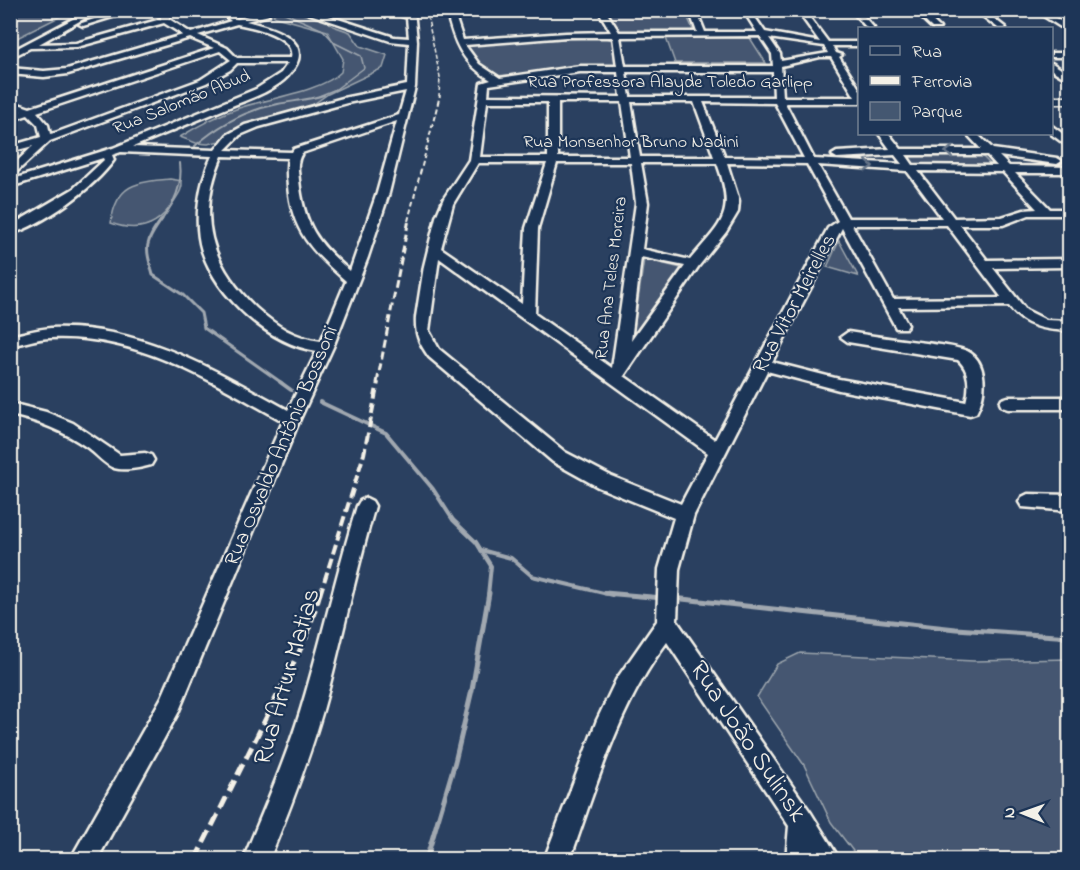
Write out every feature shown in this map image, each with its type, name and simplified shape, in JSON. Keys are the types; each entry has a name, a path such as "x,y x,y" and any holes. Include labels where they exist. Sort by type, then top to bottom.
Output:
{"street":[{"path":"10,56 96,10"},
{"path":"30,33 56,32 132,10"},
{"path":"10,149 46,139 198,82 226,70 235,60 294,61 294,48 287,39 257,26 235,21 222,10"},
{"path":"301,10 393,39 413,41"},
{"path":"449,10 458,43 463,52 485,74 496,80"},
{"name":"Rua Ana Teles Moreira","path":"601,10 617,39 642,203 637,252 618,372"},
{"path":"692,10 702,34"},
{"name":"Rua Vitor Meirelles","path":"668,616 668,576 676,539 685,514 828,237 834,228 844,222 779,100 776,54 746,10"},
{"path":"800,10 827,45 858,96"},
{"path":"854,10 870,27"},
{"path":"916,10 935,27"},
{"path":"978,10 1001,27"},
{"path":"1037,10 1070,31"},
{"path":"389,11 408,13"},
{"path":"389,11 408,13"},
{"path":"10,71 44,74 68,71 185,35 267,13"},
{"name":"Rua Osvaldo Antônio Bossoni","path":"83,860 170,705 353,280 411,87 413,41 408,13"},
{"path":"30,46 77,45 165,15 185,35 230,52 235,60"},
{"path":"83,18 99,20"},
{"path":"458,43 617,39 646,34 762,34 805,43 858,45"},
{"path":"10,118 221,48"},
{"path":"685,514 614,488 580,471 559,457 434,352 426,342 422,331 446,206 469,172 474,160 485,83 580,69 777,67 833,54 850,55"},
{"path":"1053,55 1070,56"},
{"name":"Rua Salomão Abud","path":"10,231 47,210 92,177 109,160 111,151 259,92 284,75 294,61"},
{"path":"1053,67 1070,79"},
{"path":"326,347 295,342 273,329 228,284 213,264 208,249 206,194 210,173 229,138 247,129 344,100 411,87"},
{"name":"Rua Professora Alayde Toledo Garlipp","path":"481,99 858,99"},
{"path":"528,314 532,228 553,160 553,99"},
{"path":"10,103 66,100"},
{"path":"618,372 732,212 733,201 722,159 698,100"},
{"path":"1053,100 1070,100"},
{"path":"10,103 32,112 43,123 46,139"},
{"path":"10,184 111,151 294,155 317,144 404,116"},
{"path":"378,124 400,128"},
{"path":"1054,130 1070,132"},
{"path":"1054,130 1070,145"},
{"path":"885,135 1022,314 1043,325 1070,326"},
{"path":"973,135 1047,212"},
{"path":"10,175 46,139"},
{"name":"Rua Monsenhor Bruno Nadini","path":"474,160 809,160 897,152 989,152 1070,162"},
{"path":"294,155 292,160 294,187 301,225 305,234 353,280"},
{"path":"809,160 910,168 1070,170"},
{"path":"844,222 1003,221 1028,212 1070,212"},
{"path":"844,222 891,303 901,325"},
{"path":"828,237 854,239"},
{"path":"436,250 528,314 618,372 718,451"},
{"path":"637,252 693,264"},
{"path":"327,257 362,256"},
{"path":"982,264 1070,263"},
{"path":"891,303 1011,302"},
{"path":"10,341 52,333 83,334 126,341 193,367 292,419"},
{"path":"762,364 839,383 948,405 970,409 975,405 978,395 972,365 966,357 951,352 848,337"},
{"path":"1008,403 1070,403"},
{"path":"10,409 50,418 94,442 117,462 145,460"},
{"path":"1028,502 1070,503"},
{"name":"Rua Artur Matias","path":"256,860 290,781 317,693 347,570 366,506"},
{"path":"557,860 605,728 630,678 668,616"},
{"name":"Rua João Sulinsk","path":"668,616 827,860"},
{"path":"799,860 802,822"}],"green space":[{"path":"11,10 71,10 71,11 11,41"},
{"path":"279,10 303,10 350,32 360,46 387,55 383,68 328,94 308,108 223,140 208,144 196,143 180,137 224,114 308,89 333,79 341,72 343,59 327,31 273,15"},
{"path":"608,11 685,11 693,30 688,32 623,32 619,30"},
{"path":"604,37 612,40 615,64 613,66 496,76 488,72 467,48 474,44"},
{"path":"666,38 750,38 766,63 675,63"},
{"path":"982,156 992,166 915,166 908,157"},
{"path":"170,179 182,181 182,187 173,203 161,217 138,227 111,223 118,200 123,193 138,184"},
{"path":"839,241 858,276 827,267"},
{"path":"644,259 681,268 633,335"},
{"path":"800,653 974,661 1069,659 1069,859 859,859 831,822 804,765 757,697 777,664"}],"waterway":[{"path":"278,10 323,30 335,43 361,56 364,68 336,89 319,96"},
{"path":"195,146 223,125 244,114 278,104 324,95"},
{"path":"161,221 176,194 180,179 180,163"},
{"path":"162,219 152,234 148,246 148,258 153,275 183,295 201,313 204,328 282,383"},
{"path":"280,382 291,390"},
{"path":"320,402 386,433 433,489 453,520 476,542 481,550"},
{"path":"481,550 511,558 532,576 612,595"},
{"path":"481,550 491,566 488,595"},
{"path":"426,860 455,762 472,690 489,593"},
{"path":"605,593 663,598"},
{"path":"673,598 956,629 1070,637"}],"railway":[{"path":"426,10 440,77 439,96"},
{"path":"408,221 440,95"},
{"path":"377,383 409,219"},
{"path":"320,595 364,454 378,382"},
{"path":"195,860 307,636 320,593"}]}
